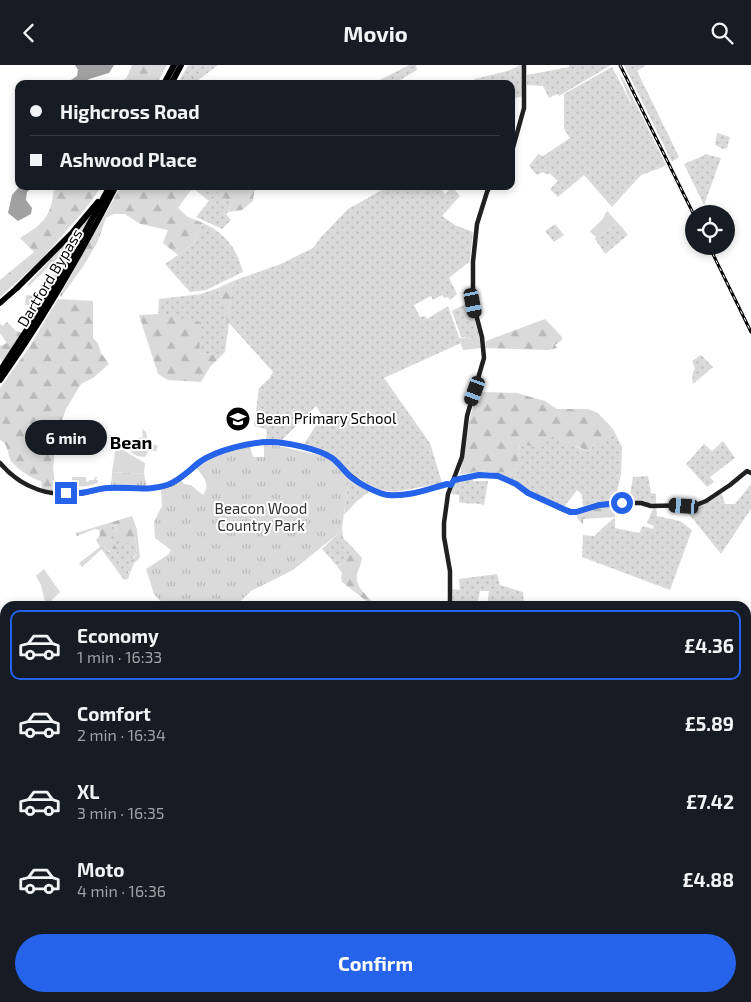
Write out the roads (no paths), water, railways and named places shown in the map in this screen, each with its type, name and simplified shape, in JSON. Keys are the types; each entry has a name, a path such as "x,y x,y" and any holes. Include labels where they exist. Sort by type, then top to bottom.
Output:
{"highway":[{"path":"166,80 174,65"},
{"path":"173,80 181,65"},
{"path":"17,288 47,260 88,215 106,190"},
{"name":"Dartford Bypass","path":"0,382 52,297 107,190"},
{"name":"Dartford Bypass","path":"0,371 81,253 114,190"}],"main road":[{"path":"515,139 524,113 524,65"},
{"path":"450,601 450,571 445,544 444,523 448,494 462,457 467,416 484,358 482,337 473,303 473,262 477,225 488,190"},
{"path":"0,303 17,288"},
{"path":"0,463 24,484 39,491 76,494 110,487 142,489 159,487 178,480 214,454 267,442 290,444 326,455 355,479 382,494 411,494 447,484 455,479 479,475 498,476 564,510 576,512 613,503 641,503 651,506 696,505 706,501 749,472"},
{"path":"0,467 8,471"}],"railway":[{"path":"620,65 689,205"},
{"path":"713,255 751,332"}],"place":[{"name":"Bean Primary School","path":"238,419"}],"district":[{"name":"Bean","path":"131,443"}],"park label":[{"name":"Beacon Wood Country Park","path":"261,518"}]}
